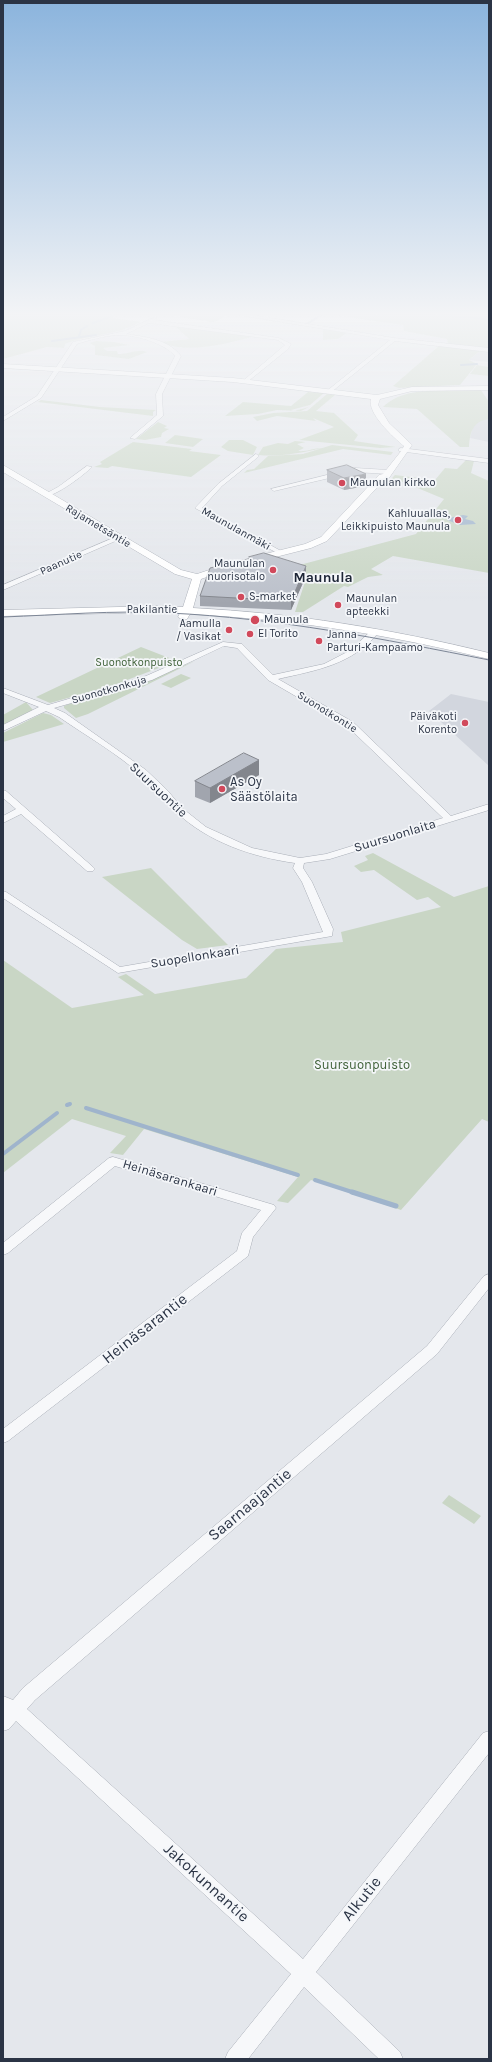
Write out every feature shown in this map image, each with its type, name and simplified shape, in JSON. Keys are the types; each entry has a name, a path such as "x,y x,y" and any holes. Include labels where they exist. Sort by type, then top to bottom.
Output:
{"street":[{"path":"3,419 16,411"},
{"path":"133,438 160,416 160,411"},
{"path":"376,411 404,447 489,461"},
{"path":"185,614 197,577 242,563 308,546 324,539 385,474 404,447"},
{"name":"Maunulanmäki","path":"256,456 220,485 198,508 280,553"},
{"path":"47,495 60,488 89,467"},
{"name":"Rajametsäntie","path":"3,468 118,538 178,572 197,577"},
{"path":"274,489 355,470 385,474"},
{"name":"Paanutie","path":"3,588 118,538"},
{"name":"Pakilantie","path":"3,613 158,608 185,614 325,632 372,635 489,656"},
{"name":"Pakilantie","path":"3,619 185,614"},
{"path":"271,678 326,666 350,655 372,635"},
{"name":"Pakilantie","path":"372,635 489,662"},
{"name":"Suonotkonkuja","path":"48,707 131,684 162,673 223,644 234,644"},
{"name":"Suonotkontie","path":"234,644 239,646 271,678 354,728 450,820"},
{"name":"Suursuontie","path":"3,690 48,707 143,772 165,793 179,810 203,829 249,850 300,861"},
{"path":"3,728 48,707"},
{"path":"3,793 90,868"},
{"name":"Suursuonlaita","path":"300,861 327,857 489,807"},
{"path":"3,820 22,810"},
{"name":"Suopellonkaari","path":"3,894 118,970 328,934 328,929 307,882 298,868 300,861"},
{"name":"Heinäsarankaari","path":"3,1250 114,1161 270,1208"},
{"name":"Heinäsarantie","path":"3,1436 243,1253 247,1236 270,1208"},
{"name":"Saarnaajantie","path":"3,1724 9,1707 29,1694 432,1350 489,1279"},
{"name":"Jakokunnantie","path":"9,1707 303,1972 393,2059"},
{"name":"Alkutie","path":"235,2059 489,1739"}],"shaded area":[{"path":"489,415 489,442 470,438 473,426"},
{"name":"Päiväkoti Korento","path":"451,694 489,702 489,766 429,711"}],"green space":[{"path":"114,411 154,411 153,416"},
{"path":"231,411 271,411 258,414 225,416"},
{"path":"318,411 334,413 358,435 354,441 396,447 380,448 299,440 334,427 313,418 316,421 277,416 257,421 253,417 273,413"},
{"path":"420,411 489,411 489,419 479,422 473,428 469,447 460,447"},
{"path":"158,422 167,426 164,428 169,429 162,433 161,437 145,440 136,439"},
{"path":"175,435 203,439 193,447 165,443"},
{"path":"229,440 243,440 257,447 253,455 228,451 221,447"},
{"path":"295,441 306,442 297,444 304,448 298,451 322,448 290,454 258,455 263,447 278,443 288,444"},
{"path":"133,442 192,449 189,451 221,455 191,477 112,466 108,468 94,467 102,464 100,462"},
{"path":"332,445 393,452 391,455 343,449 244,473 247,470 254,469 268,456 303,454"},
{"path":"466,460 474,461 471,473 489,481 489,573 393,556 371,569 383,575 368,577 348,587 344,586 303,612 295,612 307,576 292,567 416,534 444,499 403,482 390,480 395,475 435,480 445,468 457,469"},
{"name":"Suonotkonpuisto","path":"141,647 177,661 114,685 50,703 36,697"},
{"name":"Suonotkonpuisto","path":"195,661 88,714 76,718 64,708 64,706 69,704 137,685"},
{"path":"181,674 191,678 171,688 161,684"},
{"path":"26,702 33,710 3,725 3,715"},
{"path":"43,713 51,715 64,724 3,742 3,733"},
{"name":"Suursuonpuisto","path":"373,853 454,897 489,886 489,1122 482,1119 401,1210 311,1180 288,1203 277,1201 298,1177 144,1129 123,1155 110,1153 126,1136 72,1119 3,1173 3,960 72,1008 144,995 118,977 126,974 155,994 246,978 276,949 343,942 341,932 441,907 428,897 417,900 374,870 361,872 354,866 368,860 365,856"},
{"path":"151,868 228,945 197,949 182,940 102,877"},
{"path":"449,1495 481,1516 474,1524 442,1503"}],"water":[{"name":"Kahluuallas, Leikkipuisto Maunula","path":"463,515 468,516 465,519 473,521 476,524 460,525 447,520 449,518"}],"building":[{"path":"347,465 366,474 344,478 327,470"},
{"path":"264,553 306,566 291,601 200,596 210,568 252,558 249,557"},
{"path":"244,753 259,760 210,788 195,781"}],"waterway":[{"path":"86,1108 298,1175"},
{"path":"3,1154 57,1113"},
{"path":"315,1180 355,1193"},
{"path":"352,1192 396,1206"}],"tram line":[{"path":"3,617 128,612 209,616 330,630 489,660"}],"place":[{"name":"Maunulan kirkko","path":"342,483"},
{"name":"Kahluuallas, Leikkipuisto Maunula","path":"458,520"},
{"name":"Maunulan nuorisotalo","path":"273,570"},
{"name":"S-market","path":"241,597"},
{"name":"Maunulan apteekki","path":"338,605"},
{"name":"Maunula","path":"255,620"},
{"name":"Aamulla / Vasikat","path":"229,630"},
{"name":"El Torito","path":"250,634"},
{"name":"Janna Parturi-Kampaamo","path":"319,641"},
{"name":"Päiväkoti Korento","path":"465,723"},
{"name":"As Oy Säästölaita","path":"222,789"}],"district":[{"name":"Maunula","path":"323,578"}]}
